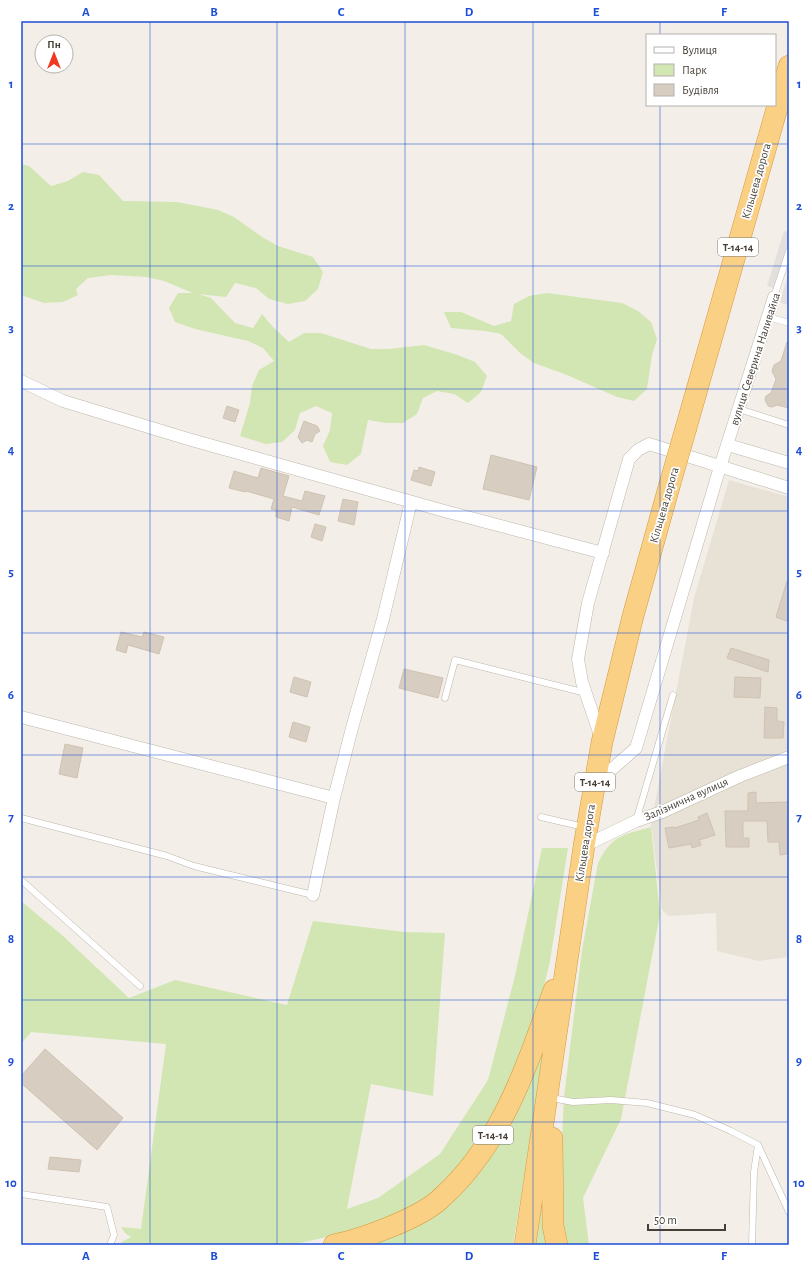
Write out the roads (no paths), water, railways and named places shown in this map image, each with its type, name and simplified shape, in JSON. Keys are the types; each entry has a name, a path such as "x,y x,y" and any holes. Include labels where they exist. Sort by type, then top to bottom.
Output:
{"highway":[{"name":"Кільцева дорога","path":"569,950 602,742 633,616 789,66"},
{"name":"Т-14-14","path":"525,1245 569,950"},
{"name":"Т-14-14","path":"334,1245 349,1242 420,1213 438,1201 459,1180 476,1159 490,1140 511,1102 526,1069 569,950"},
{"name":"Т-14-14","path":"552,1067 553,1226 557,1245"}],"street":[{"name":"вулиця Северина Наливайка","path":"594,785 636,748 720,467 774,297"},
{"path":"21,381 70,404 188,439 411,502 603,553"},
{"path":"602,742 582,682 578,659 588,603 629,459 638,450 649,444 789,488"},
{"path":"728,445 789,463"},
{"path":"313,895 334,798 383,619 411,502"},
{"path":"21,717 334,798"},
{"name":"Залізнична вулиця","path":"586,837 662,812 740,776 789,757"}],"lane":[{"name":"вулиця Северина Наливайка","path":"774,297 789,251"},
{"path":"768,317 789,323"},
{"path":"739,409 789,425"},
{"path":"445,698 455,660 586,693"},
{"path":"636,821 673,695"},
{"path":"541,817 586,837"},
{"path":"21,818 167,856 194,866 313,895"},
{"path":"21,880 140,986"},
{"path":"552,1098 573,1102 611,1100 646,1103 695,1115 730,1131 758,1145 789,1212"},
{"path":"752,1245 754,1172 758,1145"},
{"path":"21,1194 106,1207 114,1235 110,1245"}]}
